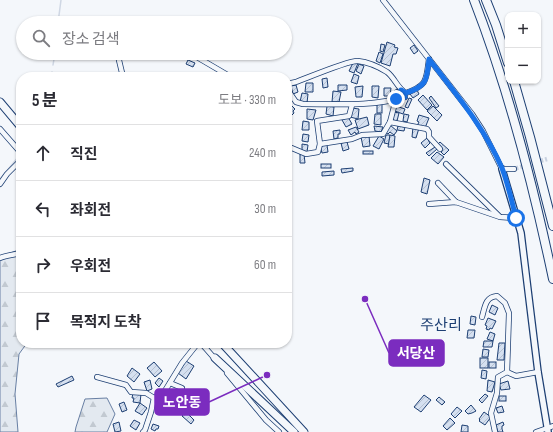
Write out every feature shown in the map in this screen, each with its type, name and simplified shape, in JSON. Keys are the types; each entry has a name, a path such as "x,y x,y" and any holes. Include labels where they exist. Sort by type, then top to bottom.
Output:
{"highway":[{"path":"474,0 501,75 520,140 541,221 553,278"},
{"path":"486,0 505,54"},
{"path":"515,84 553,226"}],"main road":[{"path":"0,102 16,121"},
{"path":"227,348 304,432"},
{"path":"215,358 294,432"}],"street":[{"path":"383,0 472,114 502,170 521,233 538,372 549,428 536,432"},
{"path":"401,90 406,93 424,84 427,77 429,59"},
{"path":"119,60 122,72"},
{"path":"202,60 222,72"},
{"path":"292,83 356,61 368,64 386,72 394,79 405,97 386,102 352,105 303,104 296,102 292,96"},
{"path":"320,144 352,139 362,135 383,134 390,122 396,99"},
{"path":"292,148 306,154 318,152 320,144 317,121 349,116 352,105"},
{"path":"390,122 427,129 429,132 429,137 440,149"},
{"path":"0,129 16,147"},
{"path":"446,164 500,217"},
{"path":"0,184 16,165"},
{"path":"502,170 514,169"},
{"path":"438,183 456,202"},
{"path":"429,204 456,202 500,217 516,218"},
{"path":"0,258 5,255 11,256 16,254"},
{"path":"482,317 487,299 492,296 497,296 505,303 509,313 507,372"},
{"path":"155,398 163,394 182,363 194,348"},
{"path":"206,348 266,420 279,432"},
{"path":"507,372 516,376 538,372"},
{"path":"495,432 491,413 497,393 498,377 507,372"},
{"path":"97,377 126,385 131,392 146,392 155,398 162,398 168,405 181,412"},
{"path":"170,383 182,388"},
{"path":"143,432 152,412 155,398"}],"green space":[{"path":"16,251 16,348 23,348 19,354 15,394 18,432 0,432 0,260 5,255"},
{"path":"107,398 115,414 107,432 75,432 85,399"}],"building":[{"path":"387,42 398,48 396,54 393,54 390,66 381,63"},
{"path":"381,44 385,45 383,52 380,51"},
{"path":"414,45 418,51 414,54 410,48"},
{"path":"379,52 383,54 380,63 376,61"},
{"path":"188,60 195,63 193,67 186,64"},
{"path":"355,62 358,63 354,73 349,71"},
{"path":"359,64 364,66 361,74 356,71"},
{"path":"354,74 359,76 357,84 351,82"},
{"path":"327,78 328,87 323,88 322,79"},
{"path":"306,83 313,83 313,92 305,92"},
{"path":"296,85 298,92 293,94 292,86"},
{"path":"338,85 347,85 347,90 338,91"},
{"path":"363,86 362,97 356,97 355,87"},
{"path":"372,86 379,86 378,98 372,97"},
{"path":"384,88 391,88 390,96 384,96"},
{"path":"397,89 401,94 398,96 394,91"},
{"path":"417,90 419,94 413,98 410,94"},
{"path":"333,91 341,92 339,102 332,102"},
{"path":"302,93 308,94 307,103 300,102"},
{"path":"423,95 432,105 427,110 418,100"},
{"path":"431,96 439,106 436,108 429,98"},
{"path":"409,98 412,99 408,108 405,107"},
{"path":"377,104 382,104 382,113 377,113"},
{"path":"292,106 295,109 293,111 294,113 292,115"},
{"path":"327,106 334,107 333,116 326,114"},
{"path":"396,106 405,109 403,114 395,111"},
{"path":"433,106 442,115 437,121 427,111"},
{"path":"352,108 359,109 358,119 350,117"},
{"path":"307,109 316,110 313,120 307,119"},
{"path":"394,112 399,113 397,121 393,120"},
{"path":"375,114 381,114 381,125 374,124"},
{"path":"404,114 409,115 407,122 403,121"},
{"path":"419,115 429,118 425,128 417,126 419,122 417,121"},
{"path":"348,117 352,124 346,127 342,120"},
{"path":"367,117 369,125 358,129 355,120"},
{"path":"303,121 309,122 309,130 302,130"},
{"path":"390,125 397,131 394,135 390,132 388,134 385,132"},
{"path":"374,126 383,127 381,132 375,131"},
{"path":"398,126 405,127 404,131 397,130"},
{"path":"356,127 359,132 356,134 355,132 351,135 348,130"},
{"path":"413,127 419,128 416,138 412,137"},
{"path":"340,130 338,138 334,139 333,131"},
{"path":"303,134 309,135 308,142 302,141"},
{"path":"386,135 390,135 389,144 384,143"},
{"path":"390,135 395,136 394,147 388,147"},
{"path":"369,136 370,146 363,147 361,137"},
{"path":"379,136 384,139 379,149 373,146"},
{"path":"427,138 430,143 425,148 421,143"},
{"path":"347,142 349,149 343,151 341,143"},
{"path":"440,142 449,150 444,155 441,152 443,149 438,144"},
{"path":"302,144 308,145 307,152 302,151"},
{"path":"327,145 328,152 322,153 320,146"},
{"path":"435,147 437,149 429,156 426,153"},
{"path":"363,151 373,151 373,154 363,154"},
{"path":"437,152 444,157 438,164 431,158"},
{"path":"300,154 304,154 305,163 300,163"},
{"path":"321,164 331,164 331,168 321,168"},
{"path":"353,168 353,171 342,173 341,169"},
{"path":"334,171 334,175 322,176 322,172"},
{"path":"424,178 430,180 427,194 421,192"},
{"path":"492,305 498,308 495,315 489,312"},
{"path":"471,316 476,317 475,325 470,324"},
{"path":"488,318 496,321 492,329 490,328 489,330 486,329 487,326 485,325"},
{"path":"468,330 475,330 474,338 467,338"},
{"path":"490,332 495,334 493,341 487,339"},
{"path":"484,341 493,341 492,347 483,347"},
{"path":"499,343 505,343 504,360 497,360"},
{"path":"483,349 489,350 488,357 482,357"},
{"path":"480,358 488,358 488,368 480,368"},
{"path":"186,361 194,366 186,379 178,373"},
{"path":"154,362 162,371 155,377 147,368"},
{"path":"489,362 496,362 496,368 489,368"},
{"path":"132,368 140,374 134,382 127,376"},
{"path":"482,370 487,371 486,379 481,378"},
{"path":"72,376 74,380 58,387 56,384"},
{"path":"159,378 163,381 159,387 155,383"},
{"path":"150,380 152,389 147,391 144,382"},
{"path":"488,380 495,382 492,392 487,391"},
{"path":"508,381 510,389 501,390 499,384"},
{"path":"133,393 141,394 140,403 133,402"},
{"path":"485,394 488,396 482,403 479,400"},
{"path":"424,395 431,400 421,412 414,407"},
{"path":"499,396 506,396 506,401 499,401"},
{"path":"439,397 445,402 442,405 436,400"},
{"path":"160,399 165,404 159,411 154,406"},
{"path":"124,402 127,410 122,412 119,404"},
{"path":"140,403 147,408 142,415 135,411"},
{"path":"471,405 476,411 468,414 465,411"},
{"path":"502,406 504,412 498,413 496,408"},
{"path":"457,407 462,411 455,418 451,414"},
{"path":"186,412 194,420 191,424 182,416"},
{"path":"484,412 491,417 485,425 479,421"},
{"path":"450,418 455,423 447,430 443,426"},
{"path":"134,420 140,423 136,430 130,426"},
{"path":"119,422 121,431 115,432 113,424"},
{"path":"503,422 503,432 498,432 496,425"},
{"path":"153,424 159,426 155,431 151,429"},
{"path":"462,425 468,426 468,432 461,432"}],"waterway":[{"path":"59,16 61,0"},
{"path":"53,65 54,60"},
{"path":"0,179 16,160"}],"tunnel":[{"path":"514,169 547,159"}],"place":[{"name":"서당산","path":"365,299"},
{"name":"노안동","path":"267,375"}],"district":[{"name":"주산리","path":"441,325"}],"route":[{"path":"396,99 405,97 401,90 406,93 424,84 427,77 429,59 472,114 493,150 502,170 516,218"}]}
